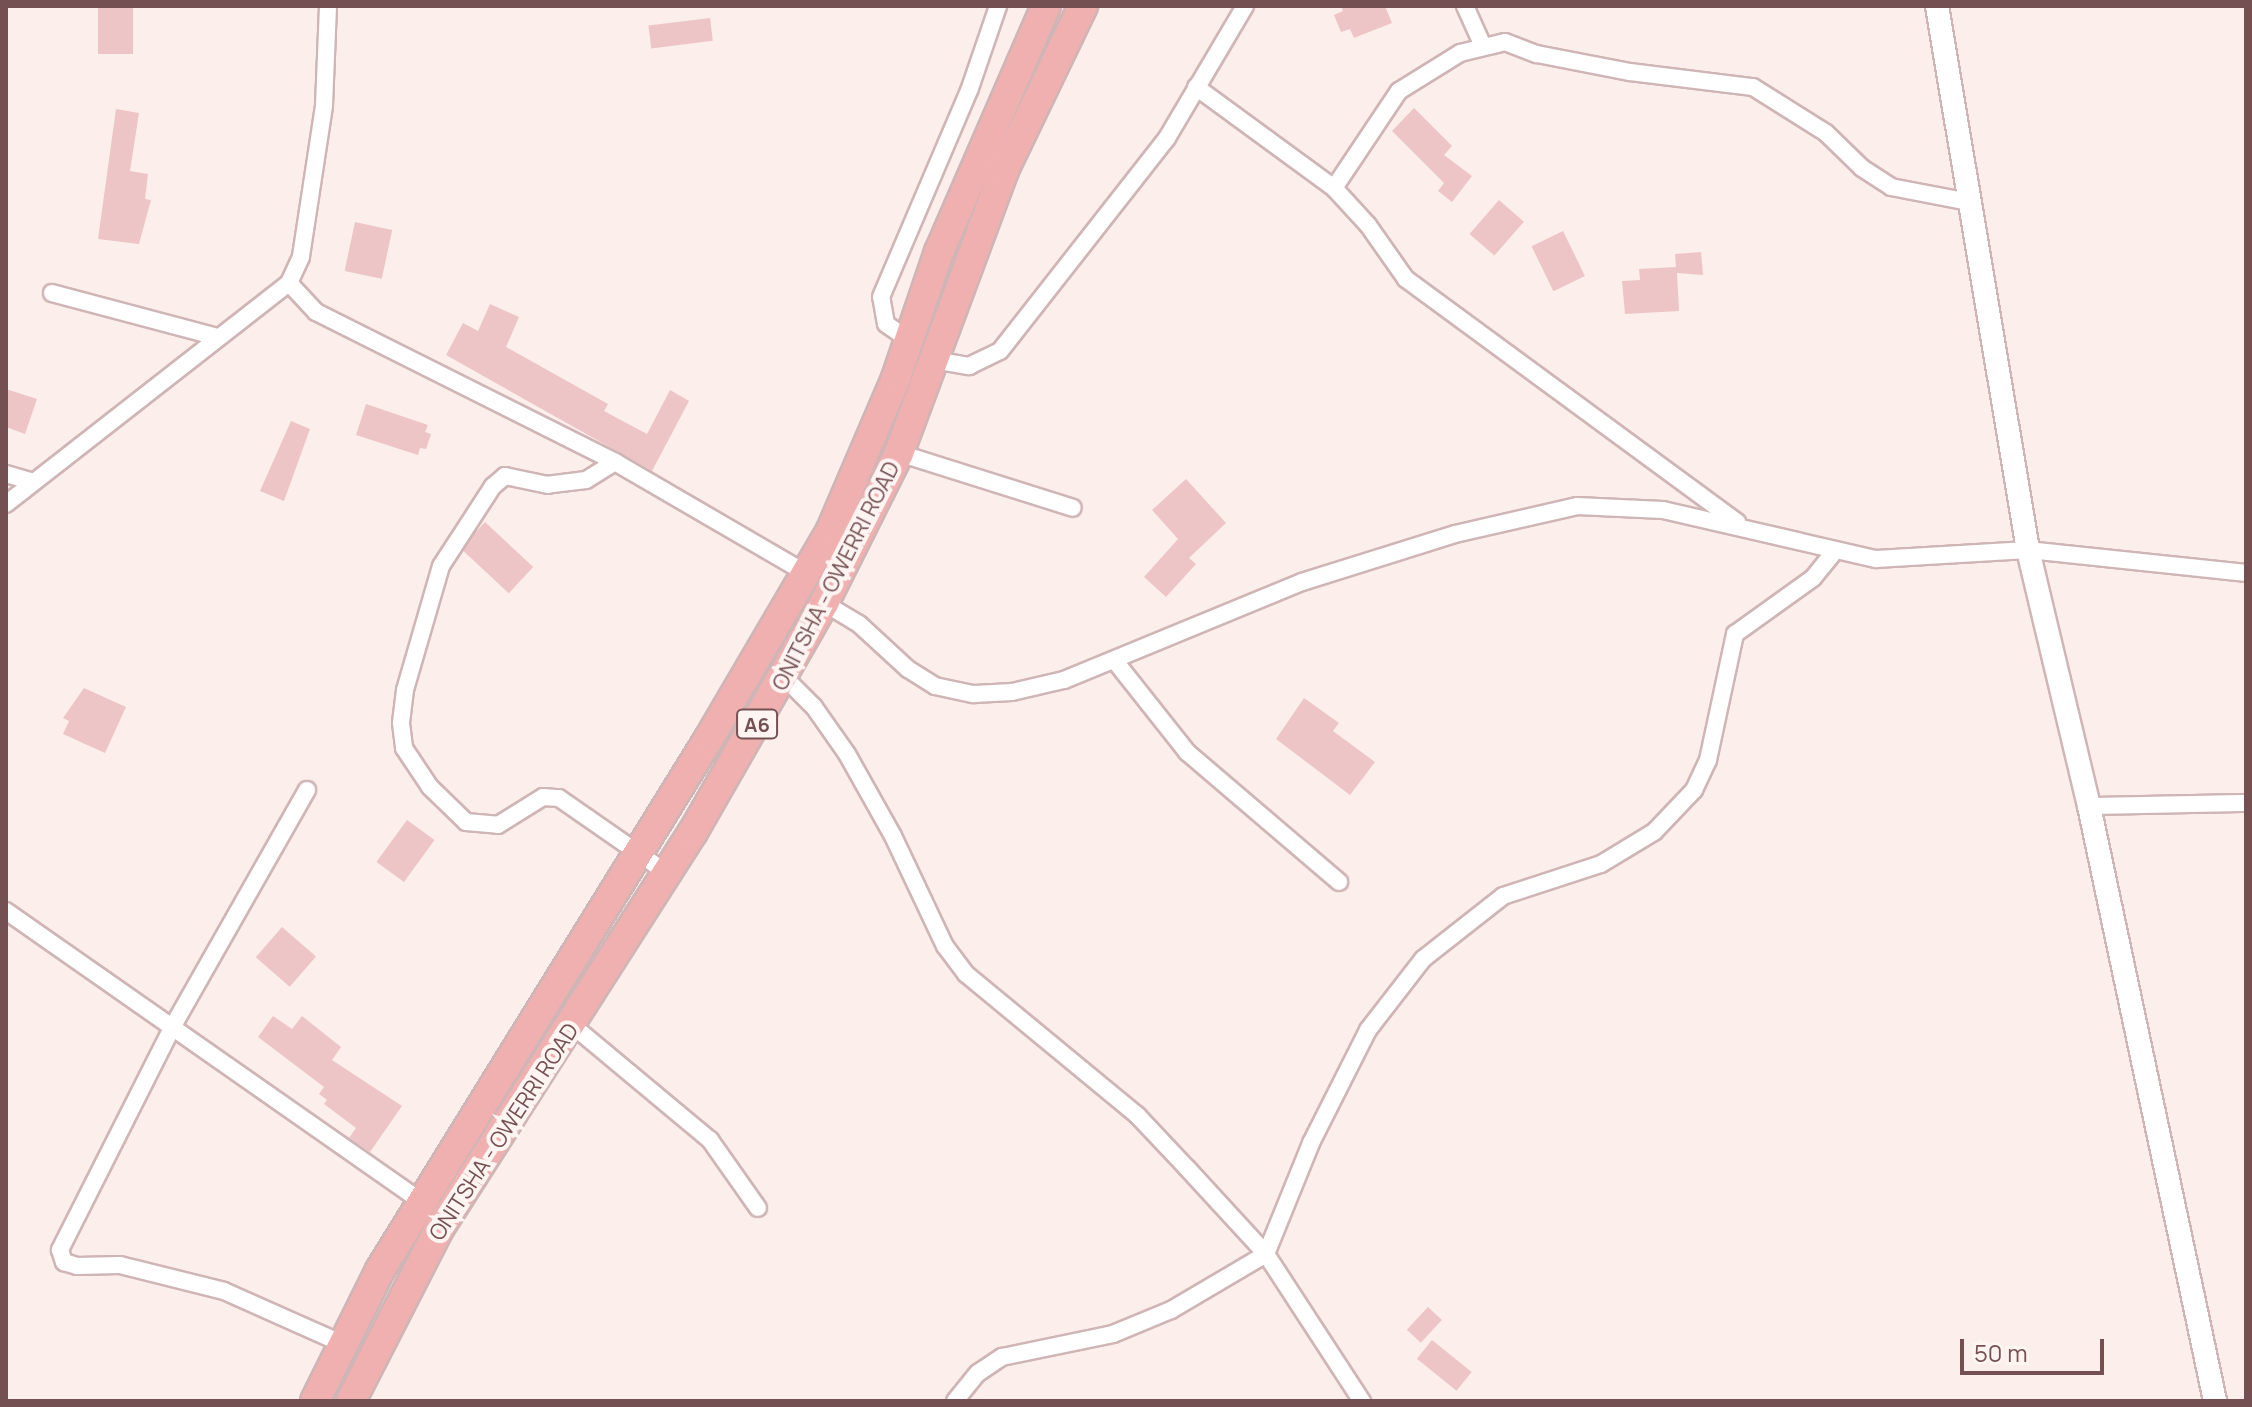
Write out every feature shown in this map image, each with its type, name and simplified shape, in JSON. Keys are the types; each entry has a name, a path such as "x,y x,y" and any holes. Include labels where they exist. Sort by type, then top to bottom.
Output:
{"highway":[{"name":"ONITSHA - OWERRI ROAD","path":"315,1401 422,1202 640,852 831,530 909,340 939,252 1046,6"},
{"name":"ONITSHA - OWERRI ROAD","path":"351,1401 439,1229 572,1025 785,678 899,453 1005,168 1083,6"}],"street":[{"path":"6,504 30,481 289,283 301,257 324,106 328,6"},
{"path":"909,340 886,324 881,297 970,88 998,6"},
{"path":"934,360 969,366 1000,351 1167,138 1245,6"},
{"path":"1465,6 1483,46"},
{"path":"1937,6 2028,550 2089,806 2215,1401"},
{"path":"1334,188 1399,91 1447,60 1483,46 1505,42 1537,54 1630,72 1753,87 1826,133 1891,187 1969,202"},
{"path":"1196,87 1334,188 1368,225 1406,279 1744,527"},
{"path":"289,283 316,312 615,462 806,573"},
{"path":"52,293 217,337"},
{"path":"899,453 1073,508"},
{"path":"615,462 586,480 548,485 505,476 493,486 441,566 405,690 401,723 404,748 430,787 466,822 498,825 543,797 559,798 667,873"},
{"path":"6,474 30,481"},
{"path":"824,603 859,624 908,669 935,686 974,694 1025,689 1115,661 1302,582 1531,513 1577,506 1663,510 1744,527 1834,552 1909,559 2028,550 2246,573"},
{"path":"955,1401 978,1373 1002,1357 1113,1334 1171,1310 1266,1254 1311,1143 1368,1030 1423,959 1503,896 1601,864 1654,832 1694,790 1708,760 1735,634 1813,578 1834,552"},
{"path":"1115,661 1187,752 1339,882"},
{"path":"785,678 814,707 847,754 893,836 945,946 966,974 1137,1115 1266,1254 1362,1401"},
{"path":"307,790 173,1026 68,1226 60,1250 64,1262 120,1265 224,1291 343,1344"},
{"path":"2089,806 2246,803"},
{"path":"6,911 422,1202"},
{"path":"572,1025 710,1140 758,1208"}],"building":[{"path":"98,6 133,6 133,54 98,54"},
{"path":"1341,6 1385,6 1392,23 1354,38 1350,29 1341,32 1334,15 1343,11"},
{"path":"710,18 713,41 651,48 648,26"},
{"path":"1414,108 1452,146 1444,155 1472,176 1452,202 1438,191 1444,183 1392,131"},
{"path":"116,109 139,113 130,171 148,174 145,199 151,200 139,244 98,239"},
{"path":"1499,200 1524,222 1494,256 1469,234"},
{"path":"355,222 392,230 382,279 345,271"},
{"path":"1563,231 1585,276 1553,291 1532,246"},
{"path":"1701,252 1703,275 1677,273 1679,311 1625,314 1622,281 1640,280 1639,269 1676,267 1675,254"},
{"path":"490,304 519,317 506,347 608,404 604,411 647,434 670,390 689,401 652,471 446,355 463,323 478,331"},
{"path":"6,389 37,399 25,434 6,427"},
{"path":"366,404 428,425 425,432 431,434 426,449 420,448 418,455 356,435"},
{"path":"291,421 310,429 284,501 260,491"},
{"path":"1186,479 1226,523 1189,558 1196,564 1166,597 1144,577 1178,539 1152,510"},
{"path":"485,522 533,567 509,593 460,548"},
{"path":"84,688 126,707 105,753 63,734 69,721 63,718"},
{"path":"1304,698 1339,723 1333,731 1375,762 1350,795 1276,739"},
{"path":"407,820 435,840 404,882 376,862"},
{"path":"282,927 316,957 290,987 256,957"},
{"path":"273,1016 292,1029 302,1016 341,1047 332,1060 402,1106 370,1152 349,1138 356,1128 324,1104 327,1100 319,1094 324,1087 258,1037"},
{"path":"1428,1307 1442,1320 1421,1343 1407,1330"},
{"path":"1432,1340 1472,1372 1457,1391 1417,1359"}]}
